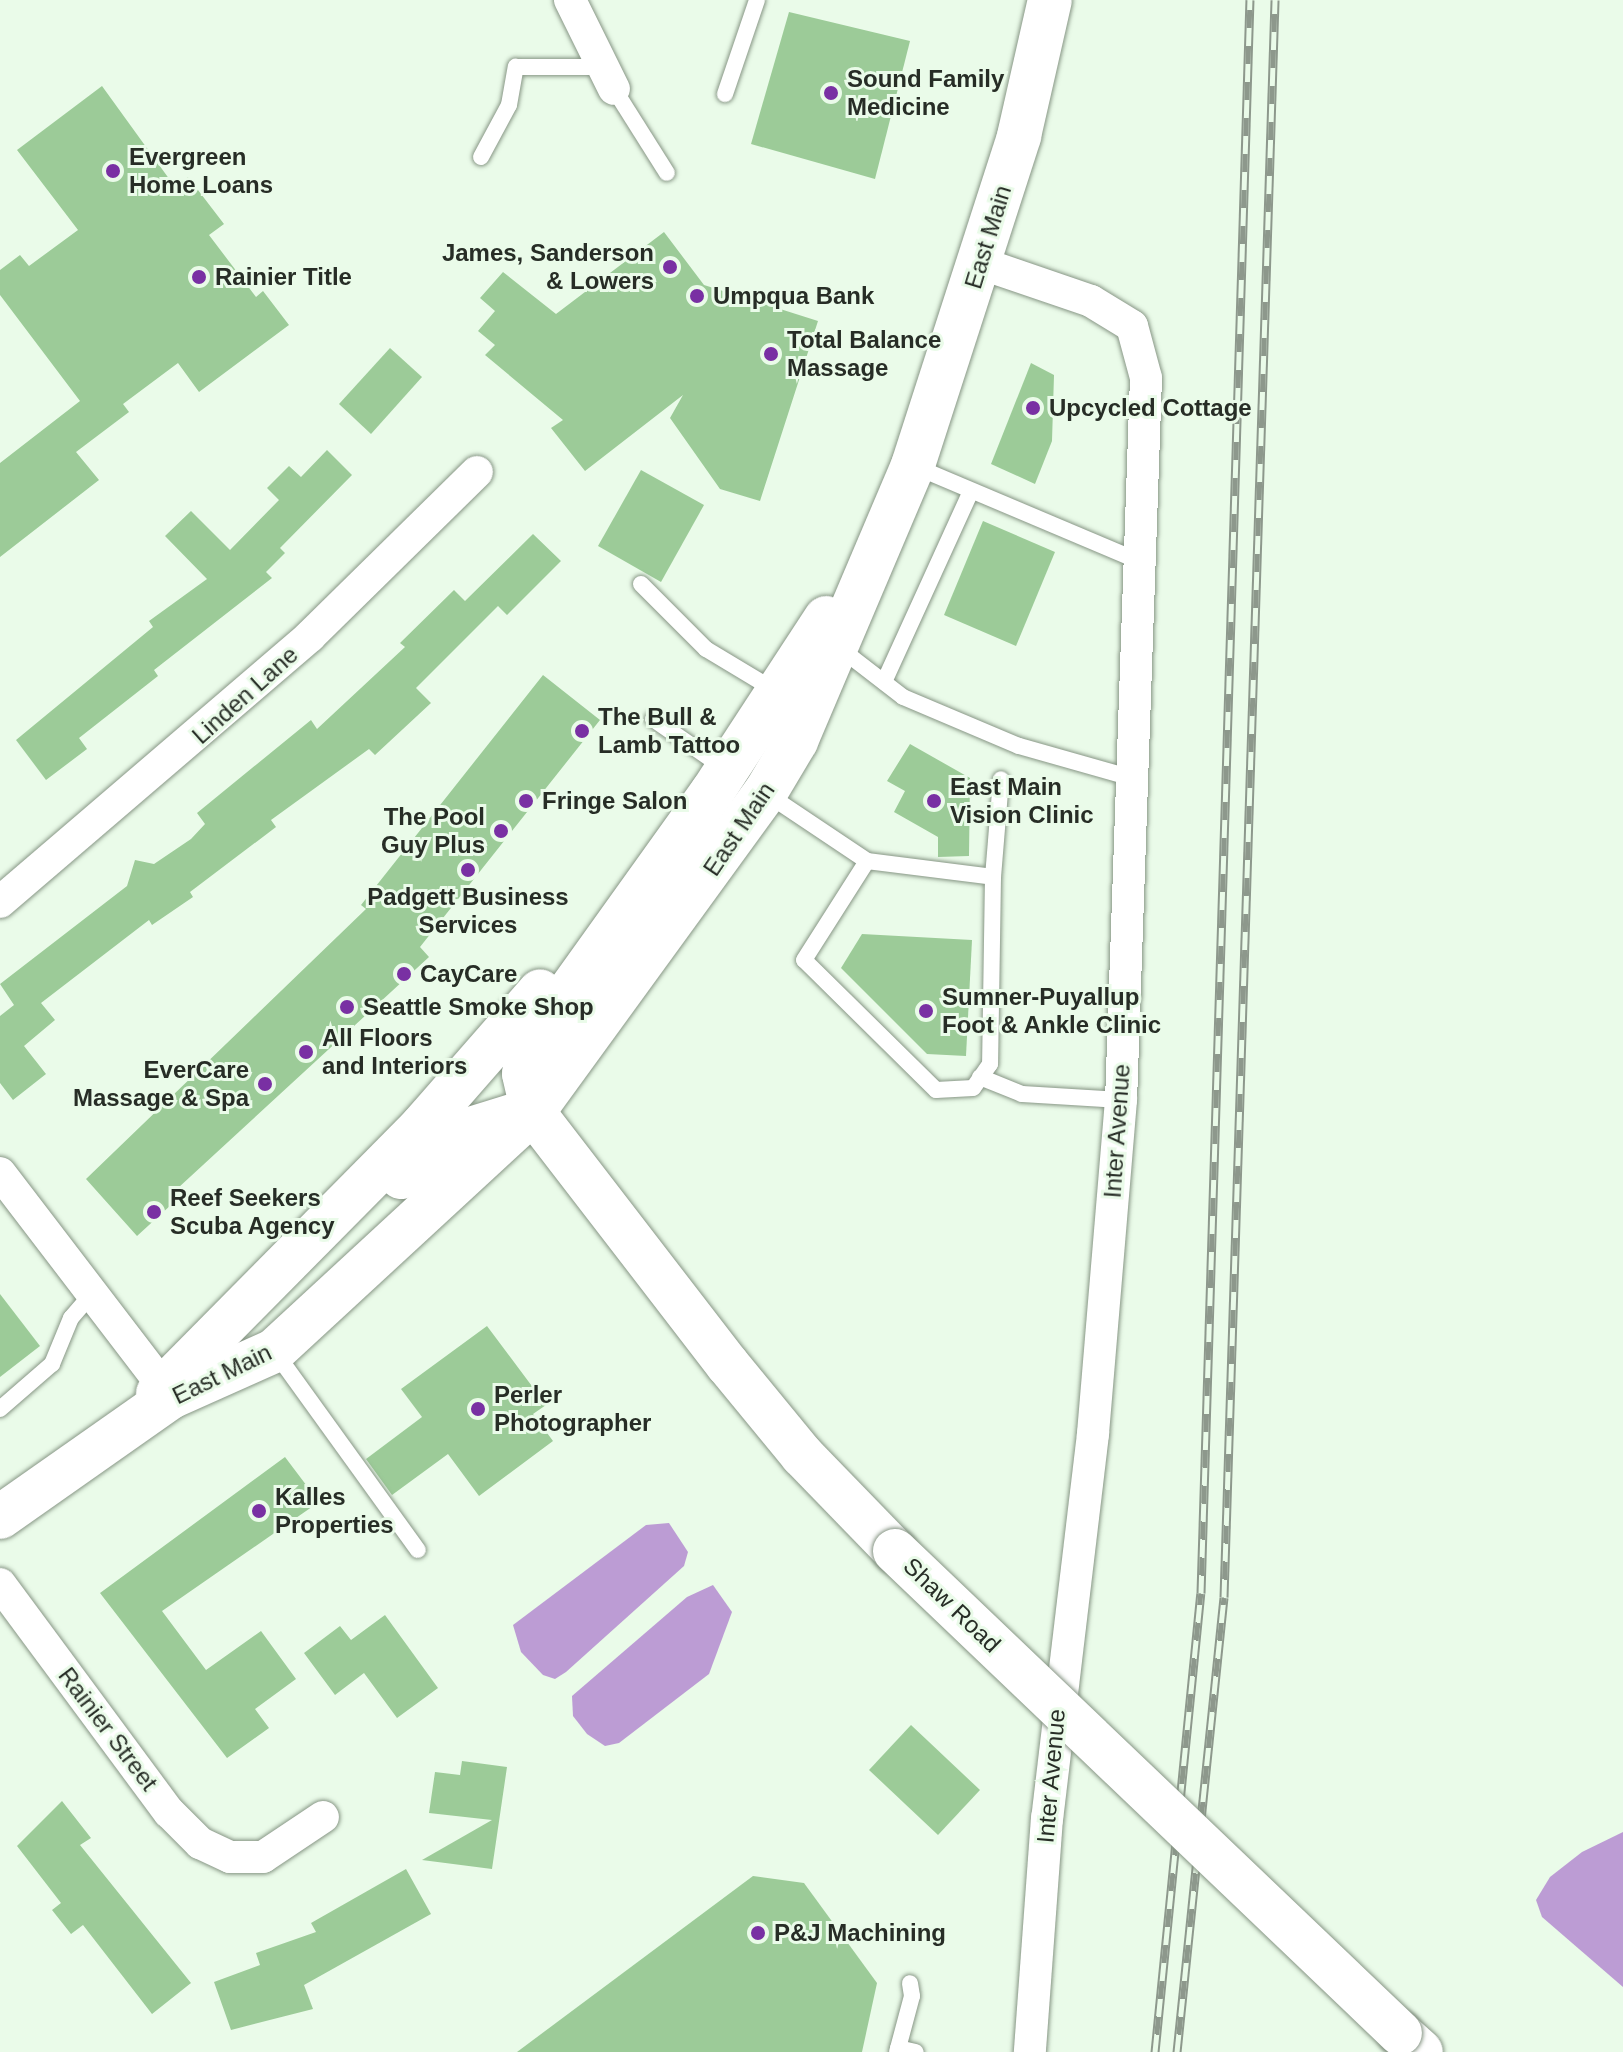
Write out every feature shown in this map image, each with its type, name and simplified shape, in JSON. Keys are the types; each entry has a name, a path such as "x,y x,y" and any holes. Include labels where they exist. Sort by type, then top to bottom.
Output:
{"main road":[{"name":"East Main","path":"168,1393 274,1351 533,1112 765,793 837,645 913,465 1019,136 1050,0"},
{"name":"East Main","path":"533,1112 524,1074 528,1049 719,781 892,514"},
{"name":"East Main","path":"0,1516 168,1393 274,1272 422,1126 610,917 719,781"},
{"name":"East Main","path":"274,1272 464,1131 511,1112 533,1112"},
{"name":"Shaw Road","path":"533,1112 802,1455 895,1551 1411,2042"}],"street":[{"path":"570,0 608,78"},
{"name":"Inter Avenue","path":"980,263 1091,301 1132,326 1146,378 1121,1100 1093,1434 1047,1818 1030,2052"},
{"name":"Linden Lane","path":"0,902 310,636 477,472"},
{"path":"0,1173 168,1393"},
{"name":"Rainier Street","path":"0,1584 169,1812 200,1843 230,1857 263,1857 323,1817"}],"lane":[{"path":"725,94 757,0"},
{"path":"481,157 509,105 516,67 608,78 667,173"},
{"path":"913,465 1139,561"},
{"path":"884,682 971,491"},
{"path":"641,584 706,649 778,692"},
{"path":"837,645 903,697 1019,746 1132,778"},
{"path":"653,719 719,781"},
{"path":"867,861 804,960 936,1090 973,1088 990,1064 993,877 1001,779"},
{"path":"765,793 867,861 993,877"},
{"path":"980,1077 1022,1094 1121,1100"},
{"path":"0,1409 52,1364 71,1318 92,1294"},
{"path":"274,1351 418,1550"},
{"path":"910,1983 912,1996 897,2050 916,2052"}],"shaded area":[{"path":"669,1523 688,1552 684,1566 566,1672 555,1679 543,1675 521,1652 513,1625 646,1525"},
{"path":"713,1585 732,1612 709,1674 619,1743 605,1746 587,1734 573,1716 572,1696 687,1597"},
{"path":"1623,1832 1623,1987 1542,1917 1536,1900 1550,1877 1582,1852"}],"building":[{"name":"Sound Family Medicine","path":"789,12 910,41 875,179 751,144"},
{"path":"102,86 175,187 188,177 224,224 209,235 256,297 263,291 289,325 199,392 178,363 123,404 129,412 76,452 99,480 0,557 0,463 80,401 0,295 0,270 20,255 29,266 78,230 17,150"},
{"path":"664,232 704,285 818,321 760,501 720,489 670,418 683,395 585,471 551,428 563,420 485,355 495,345 478,331 495,311 480,298 503,272 556,314"},
{"path":"390,348 422,377 371,434 339,404"},
{"name":"Upcycled Cottage","path":"1031,363 1054,375 1052,441 1035,484 991,464"},
{"path":"327,450 352,475 280,548 285,553 266,572 272,578 154,670 158,676 79,738 87,749 46,780 16,740 153,627 149,621 207,579 165,536 191,511 230,550 279,500 267,488 289,466 301,477"},
{"path":"641,470 704,505 661,582 598,546"},
{"path":"983,521 1055,552 1016,646 944,615"},
{"path":"533,534 561,561 507,615 498,606 416,688 431,703 375,755 369,749 271,820 276,827 190,892 193,897 152,925 149,920 41,1003 55,1020 24,1046 46,1074 13,1100 0,1083 0,1016 14,1005 0,984 127,886 135,860 154,864 191,839 205,824 197,813 311,720 317,729 405,647 400,643 454,590 465,601"},
{"path":"543,675 600,720 420,947 429,957 178,1188 183,1194 137,1236 86,1179 366,909 361,905"},
{"name":"East Main Vision Clinic","path":"910,744 970,778 969,856 938,857 938,837 894,812 905,791 887,781"},
{"name":"Sumner-Puyallup Foot & Ankle Clinic","path":"862,934 972,940 966,1056 927,1054 841,968"},
{"path":"0,1294 40,1346 0,1377"},
{"name":"Perler Photographer","path":"487,1326 546,1405 533,1414 553,1441 479,1496 448,1454 392,1495 366,1459 422,1417 401,1389"},
{"path":"285,1457 319,1502 162,1611 206,1670 261,1631 296,1679 255,1709 269,1728 227,1758 100,1593"},
{"path":"385,1615 438,1688 397,1718 364,1673 335,1695 304,1653 340,1626 351,1640"},
{"path":"911,1725 980,1790 938,1835 869,1770"},
{"path":"462,1761 507,1767 492,1869 422,1860 492,1820 429,1813 435,1772 460,1775"},
{"path":"62,1801 91,1838 80,1845 191,1983 152,2014 83,1925 71,1934 52,1910 61,1903 17,1846"},
{"path":"406,1869 431,1914 304,1985 313,2009 231,2030 214,1982 260,1965 256,1953 316,1932 311,1923"},
{"name":"P&J Machining","path":"753,1876 804,1883 877,1983 862,2052 517,2052"}],"railway":[{"path":"1155,2052 1201,1593 1250,0"},
{"path":"1177,2052 1224,1597 1275,0"}],"place":[{"name":"Sound Family Medicine","path":"831,93"},
{"name":"Evergreen Home Loans","path":"113,171"},
{"name":"James, Sanderson & Lowers","path":"670,267"},
{"name":"Rainier Title","path":"199,277"},
{"name":"Umpqua Bank","path":"697,296"},
{"name":"Total Balance Massage","path":"771,354"},
{"name":"Upcycled Cottage","path":"1033,408"},
{"name":"The Bull & Lamb Tattoo","path":"582,731"},
{"name":"Fringe Salon","path":"526,801"},
{"name":"East Main Vision Clinic","path":"934,801"},
{"name":"The Pool Guy Plus","path":"501,831"},
{"name":"Padgett Business Services","path":"468,870"},
{"name":"CayCare","path":"404,974"},
{"name":"Seattle Smoke Shop","path":"347,1007"},
{"name":"Sumner-Puyallup Foot & Ankle Clinic","path":"926,1011"},
{"name":"All Floors and Interiors","path":"306,1052"},
{"name":"EverCare Massage & Spa","path":"265,1084"},
{"name":"Reef Seekers Scuba Agency","path":"154,1212"},
{"name":"Perler Photographer","path":"478,1409"},
{"name":"Kalles Properties","path":"259,1511"},
{"name":"P&J Machining","path":"758,1933"}]}
